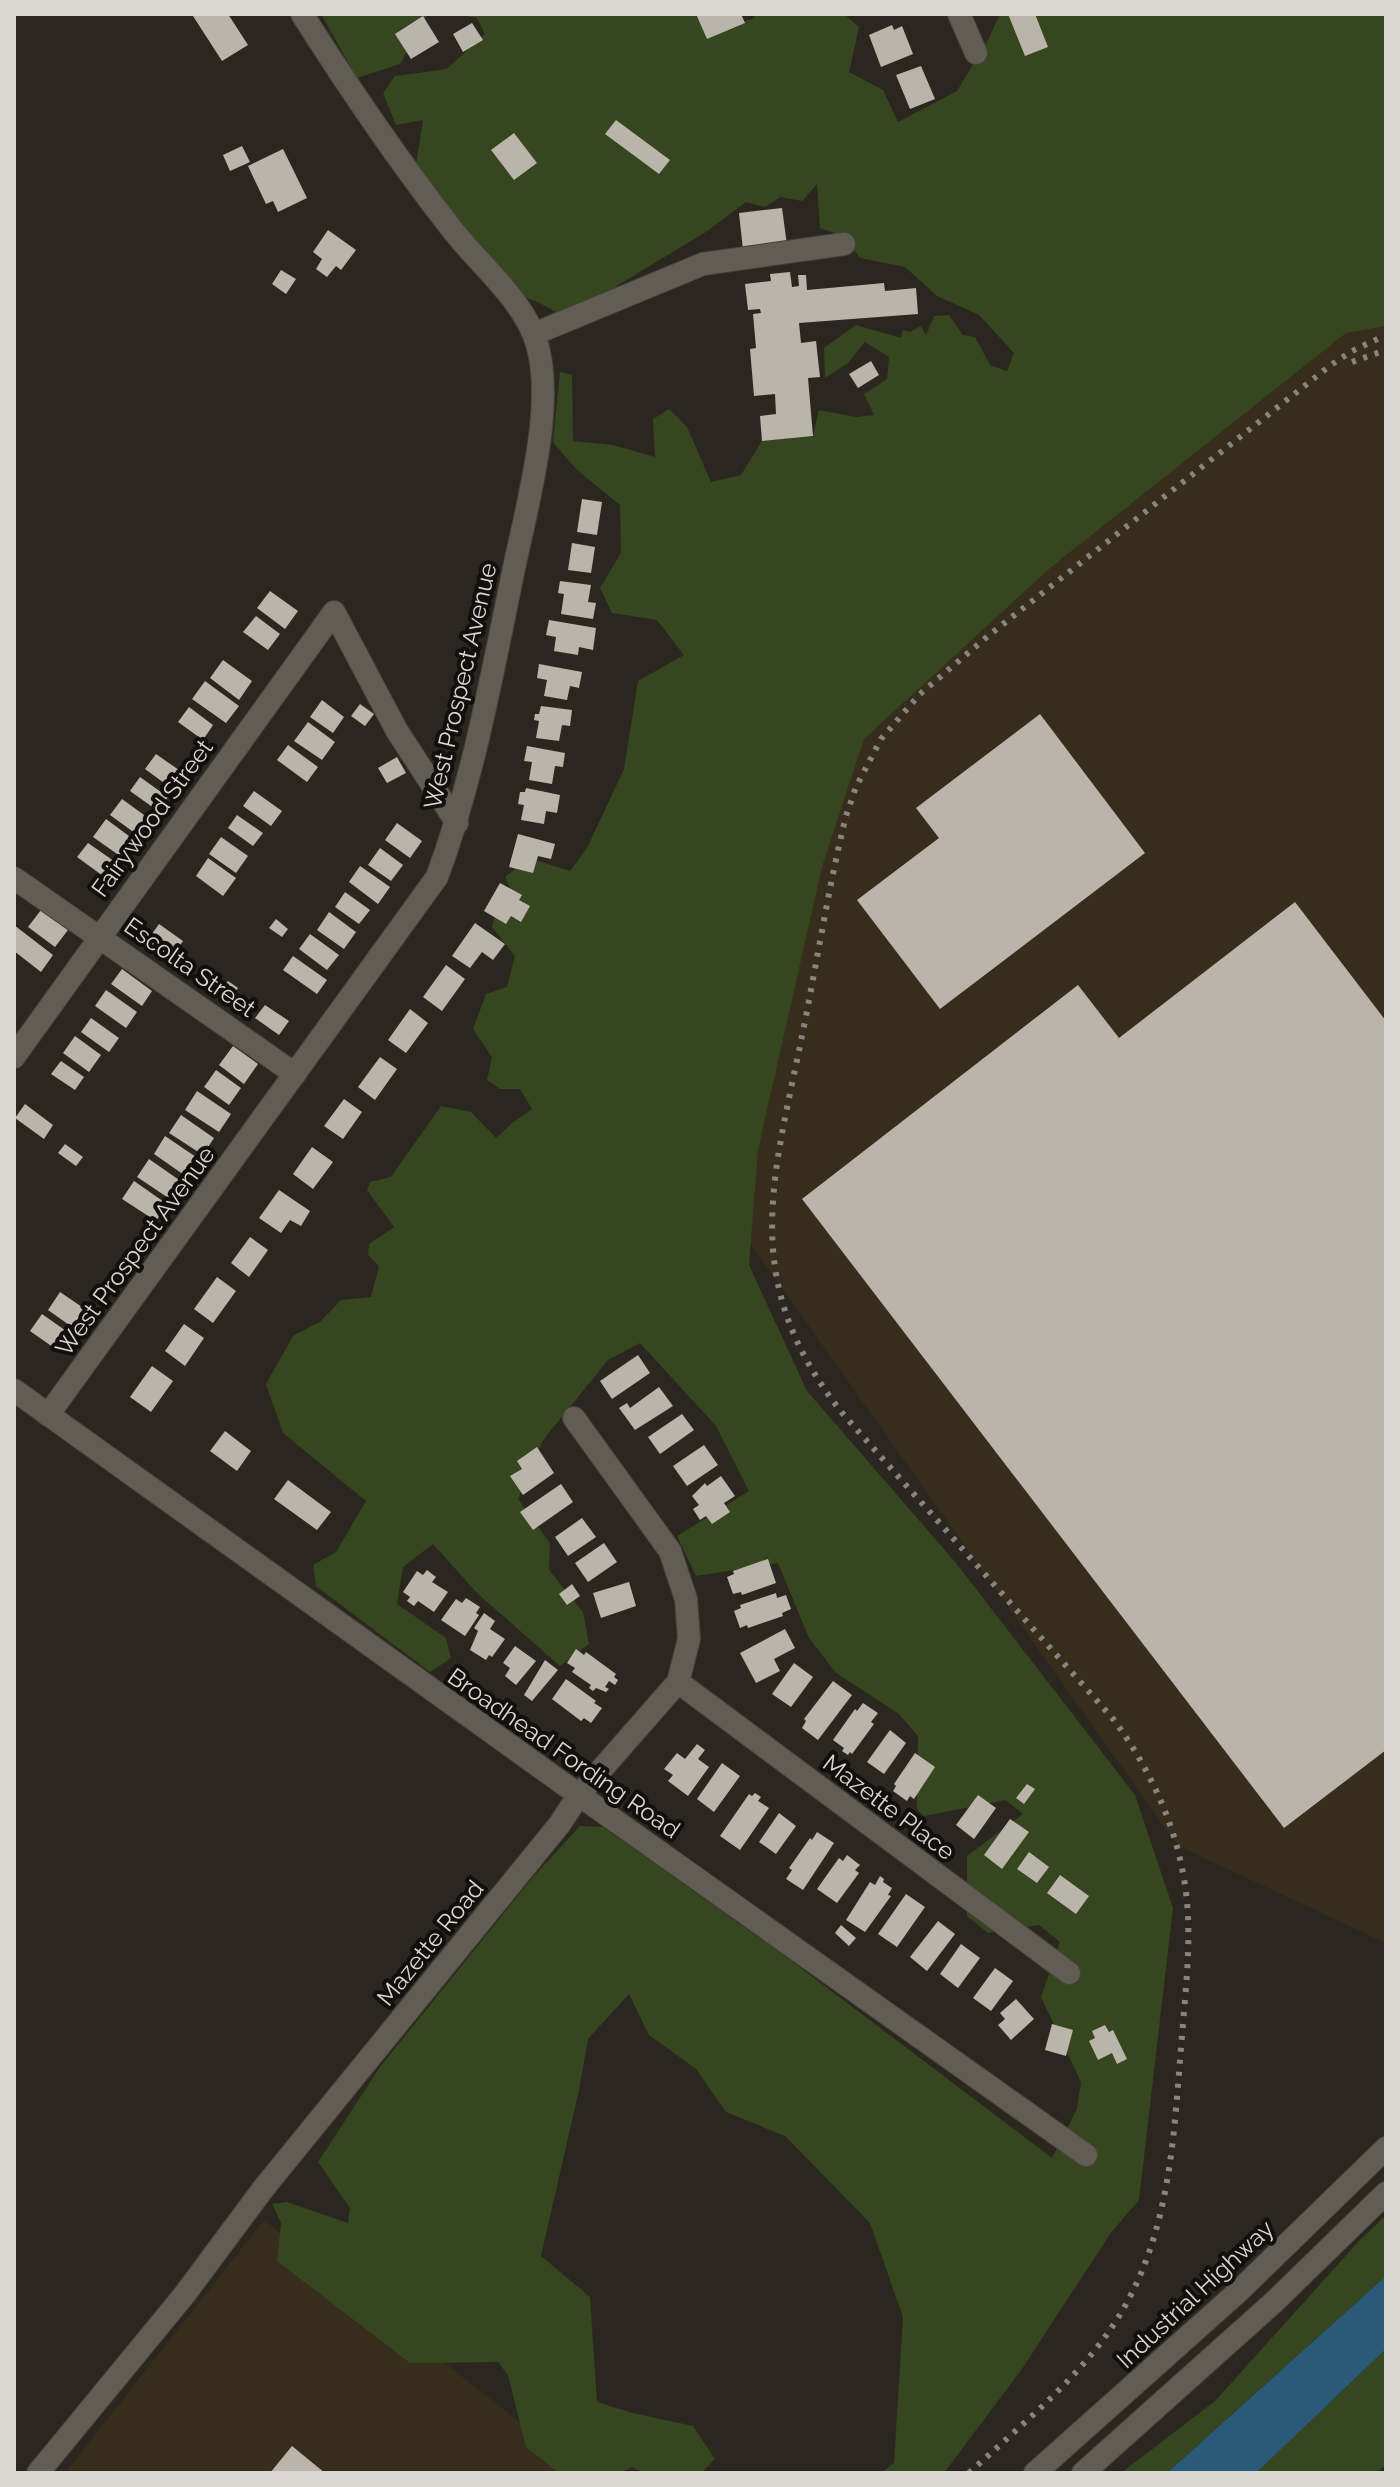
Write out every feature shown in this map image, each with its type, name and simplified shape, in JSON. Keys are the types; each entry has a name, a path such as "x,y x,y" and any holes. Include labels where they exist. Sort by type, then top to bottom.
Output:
{"street":[{"name":"West Prospect Avenue","path":"48,1415 437,877 468,787 536,459 543,382 534,334 523,313 453,231 377,131 302,14"},
{"path":"959,14 976,53"},
{"path":"534,334 703,264 844,244"},
{"name":"Fairywood Street","path":"14,1057 334,612 397,731 457,823"},
{"name":"Escolta Street","path":"14,878 295,1074"},
{"name":"Broadhead Fording Road","path":"14,1390 1086,2155"},
{"name":"Mazette Road","path":"38,2473 185,2294 272,2178 559,1825 579,1795 678,1682 689,1639 686,1599 670,1551 574,1418"},
{"name":"Mazette Place","path":"678,1682 1069,1973"},
{"name":"Industrial Highway","path":"1035,2473 1239,2291 1386,2148"},
{"path":"1083,2473 1262,2313 1386,2193"}],"shaded area":[{"path":"1386,302 1386,1943 1178,1846 740,1229 810,746 1317,312"},
{"path":"264,2220 584,2473 65,2473"}],"green space":[{"path":"321,14 428,14 400,64 357,78"},
{"path":"454,14 710,14 718,29 752,19 757,14 844,14 859,27 849,72 883,90 898,122 957,91 1000,14 1386,14 1386,326 1346,333 1050,568 864,739 822,867 758,1150 749,1265 807,1391 956,1563 1135,1795 1173,1908 1139,2200 1110,2234 1022,2369 944,2473 881,2473 894,2463 903,2317 870,2223 785,2136 726,2112 696,2069 649,2035 629,1994 588,2039 541,2256 590,2297 597,2402 693,2426 715,2459 701,2473 644,2473 632,2467 620,2473 559,2473 526,2447 508,2375 498,2362 410,2363 277,2261 281,2223 272,2204 287,2202 348,2223 350,2208 318,2162 380,2067 533,1877 580,1826 603,1827 789,1959 1052,2158 1077,2109 1081,2082 1041,1997 1060,1942 1039,1925 988,1933 967,1916 967,1856 1023,1814 1006,1800 924,1816 917,1809 918,1736 899,1714 836,1673 809,1638 778,1563 696,1576 677,1536 749,1491 716,1426 640,1343 608,1360 543,1440 518,1499 550,1543 549,1570 583,1612 589,1644 560,1666 478,1594 433,1544 403,1567 397,1604 446,1638 451,1658 430,1672 316,1586 313,1565 336,1552 366,1501 283,1433 266,1384 293,1336 321,1321 341,1300 371,1297 379,1266 368,1255 369,1244 394,1227 367,1190 370,1182 391,1177 441,1106 471,1112 496,1138 532,1109 520,1089 500,1089 487,1080 492,1057 473,1029 486,994 507,987 515,956 492,927 496,913 518,907 505,877 529,858 570,871 587,848 624,769 638,681 684,655 657,620 612,613 600,588 621,553 620,505 577,470 553,442 560,372 572,375 573,441 613,445 655,457 653,419 669,409 687,427 711,482 741,475 762,441 813,436 819,410 856,417 874,415 864,394 887,379 889,357 865,342 848,363 825,378 824,348 856,325 901,338 903,330 910,332 921,326 926,335 934,316 949,315 963,335 975,337 990,365 1007,371 1014,353 979,315 937,296 905,267 860,258 843,236 820,228 817,184 802,201 780,197 765,207 746,202 706,232 618,285 599,300 589,323 565,317 538,302 506,290 416,165 423,120 396,125 383,93 395,76 447,69 485,34 477,18"},
{"path":"1386,2215 1386,2276 1167,2473 1121,2473 1215,2401"},
{"path":"1386,2349 1386,2465 1376,2473 1256,2473"}],"water":[{"path":"1386,2276 1386,2349 1256,2473 1167,2473"}],"building":[{"path":"228,14 248,45 222,61 193,16"},
{"path":"696,14 741,14 745,23 707,39"},
{"path":"1008,14 1035,14 1048,47 1025,56"},
{"path":"423,16 439,42 411,59 395,34"},
{"path":"472,23 483,40 463,52 453,34"},
{"path":"892,25 894,30 902,26 913,54 881,67 869,35"},
{"path":"921,66 935,99 910,109 896,75"},
{"path":"616,120 670,160 659,174 605,134"},
{"path":"514,133 537,163 514,180 491,150"},
{"path":"242,146 250,162 230,171 223,155"},
{"path":"283,149 307,198 278,212 273,201 266,204 248,166"},
{"path":"782,208 787,245 743,250 739,213"},
{"path":"328,230 356,250 341,270 336,266 327,277 316,269 322,259 313,252"},
{"path":"281,270 296,279 286,294 272,284"},
{"path":"790,272 792,287 799,286 798,275 806,275 807,290 884,283 885,291 916,288 918,314 799,323 801,343 816,341 820,377 808,378 813,436 762,441 760,416 776,414 775,394 754,396 750,349 756,348 753,314 761,313 760,309 748,310 745,284 771,281 770,274"},
{"path":"871,361 879,375 858,388 849,374"},
{"path":"582,499 602,502 597,535 577,532"},
{"path":"572,543 595,547 591,573 568,570"},
{"path":"560,581 591,585 588,602 596,603 593,619 561,614 564,594 558,593"},
{"path":"270,591 298,611 285,629 257,608"},
{"path":"256,616 280,634 268,650 243,632"},
{"path":"549,620 596,628 593,650 579,647 578,655 554,651 556,637 546,635"},
{"path":"223,660 252,681 239,700 210,678"},
{"path":"539,664 582,672 579,688 570,686 567,700 544,696 547,680 537,678"},
{"path":"205,681 239,706 226,723 192,699"},
{"path":"322,700 344,717 333,733 310,717"},
{"path":"360,704 374,714 365,726 351,716"},
{"path":"541,706 572,710 570,726 562,725 559,741 536,738 539,721 534,720"},
{"path":"189,707 213,725 203,740 178,722"},
{"path":"1040,714 1145,853 940,1009 857,900 939,838 916,808"},
{"path":"308,722 335,742 322,760 294,741"},
{"path":"288,745 318,767 307,782 277,760"},
{"path":"527,746 565,753 563,767 555,766 552,784 529,780 532,762 524,761"},
{"path":"156,754 186,775 175,791 145,769"},
{"path":"397,757 406,773 387,783 378,768"},
{"path":"140,777 168,797 158,811 130,791"},
{"path":"526,788 560,795 557,813 546,811 544,824 521,820 524,805 518,804 520,792 525,792"},
{"path":"254,791 282,811 271,826 243,806"},
{"path":"122,799 151,820 139,836 110,815"},
{"path":"237,815 263,833 253,846 228,828"},
{"path":"106,819 133,839 120,856 93,837"},
{"path":"397,823 422,841 410,858 385,840"},
{"path":"518,834 555,844 551,859 538,856 533,873 509,867"},
{"path":"221,837 248,856 236,873 209,854"},
{"path":"88,843 121,866 110,881 77,857"},
{"path":"380,848 403,865 391,881 368,865"},
{"path":"208,858 236,878 223,896 196,876"},
{"path":"360,866 390,887 378,904 349,882"},
{"path":"500,883 522,895 519,900 530,906 521,922 511,916 506,924 484,911"},
{"path":"345,892 370,910 359,924 335,907"},
{"path":"1295,902 1386,1021 1386,1750 1284,1828 802,1199 1078,985 1119,1038"},
{"path":"41,910 68,930 55,947 28,927"},
{"path":"329,912 356,932 344,949 317,930"},
{"path":"276,919 288,929 282,937 269,928"},
{"path":"475,923 505,944 493,960 482,952 470,968 452,956"},
{"path":"159,924 183,941 171,959 147,941"},
{"path":"14,925 53,955 41,972 14,951"},
{"path":"310,934 339,955 327,970 299,949"},
{"path":"293,956 327,980 317,994 283,970"},
{"path":"446,965 465,979 442,1011 423,997"},
{"path":"122,969 152,991 142,1006 111,984"},
{"path":"228,981 238,988 227,1002 218,995"},
{"path":"106,990 137,1012 126,1028 95,1006"},
{"path":"265,1005 289,1021 279,1035 255,1018"},
{"path":"410,1009 428,1023 406,1053 388,1040"},
{"path":"91,1018 119,1038 109,1052 81,1032"},
{"path":"75,1036 101,1055 89,1072 63,1053"},
{"path":"233,1046 258,1064 244,1084 219,1065"},
{"path":"380,1057 397,1069 375,1100 358,1087"},
{"path":"61,1061 84,1077 75,1090 51,1074"},
{"path":"216,1070 241,1088 229,1105 204,1087"},
{"path":"197,1091 231,1114 219,1132 185,1110"},
{"path":"344,1099 362,1112 343,1139 324,1126"},
{"path":"25,1104 53,1125 44,1139 15,1118"},
{"path":"181,1115 214,1138 203,1155 169,1133"},
{"path":"165,1136 199,1159 187,1177 154,1154"},
{"path":"65,1144 83,1157 76,1166 58,1153"},
{"path":"312,1147 333,1162 313,1189 293,1174"},
{"path":"149,1159 182,1182 170,1199 137,1177"},
{"path":"134,1181 167,1204 156,1221 122,1199"},
{"path":"279,1190 310,1211 301,1226 290,1220 281,1233 259,1218"},
{"path":"250,1237 268,1250 249,1277 231,1263"},
{"path":"217,1277 236,1291 213,1323 194,1309"},
{"path":"60,1292 85,1309 72,1327 48,1310"},
{"path":"42,1314 69,1333 57,1350 30,1331"},
{"path":"184,1324 204,1338 185,1366 165,1351"},
{"path":"638,1355 650,1373 612,1399 600,1381"},
{"path":"152,1366 173,1381 151,1412 130,1397"},
{"path":"659,1387 673,1406 635,1430 619,1408 627,1403 630,1408"},
{"path":"682,1414 694,1430 660,1454 648,1437"},
{"path":"225,1431 251,1451 237,1471 210,1451"},
{"path":"704,1445 718,1465 687,1486 673,1466"},
{"path":"537,1447 554,1473 523,1495 510,1476 522,1469 517,1461"},
{"path":"721,1476 735,1496 724,1503 730,1512 712,1524 706,1516 700,1520 693,1509 699,1505 692,1496 705,1483 707,1486"},
{"path":"288,1480 331,1512 317,1530 274,1499"},
{"path":"561,1484 573,1502 533,1530 520,1512"},
{"path":"582,1518 596,1537 568,1556 555,1537"},
{"path":"604,1543 617,1562 588,1582 575,1563"},
{"path":"768,1559 776,1583 742,1595 741,1592 733,1594 727,1577 734,1574 733,1571"},
{"path":"427,1570 436,1577 432,1582 448,1592 434,1612 418,1601 414,1606 407,1601 410,1597 403,1592 417,1571 423,1575"},
{"path":"629,1582 636,1606 601,1618 593,1593"},
{"path":"572,1584 580,1596 567,1605 559,1594"},
{"path":"776,1593 777,1598 786,1595 791,1609 782,1613 783,1616 740,1628 734,1611 741,1608 740,1605"},
{"path":"466,1598 480,1607 476,1613 479,1615 465,1636 441,1620 456,1599 462,1603"},
{"path":"484,1613 495,1621 490,1629 505,1639 492,1657 489,1655 486,1660 470,1650 478,1631 474,1628"},
{"path":"785,1629 795,1648 774,1659 780,1671 756,1683 740,1653"},
{"path":"515,1646 536,1661 516,1685 505,1676 510,1668 503,1663"},
{"path":"576,1649 584,1655 586,1652 616,1674 614,1677 618,1680 615,1685 609,1681 606,1692 589,1688 591,1685 572,1672 575,1668 567,1663"},
{"path":"545,1660 558,1670 532,1701 524,1695"},
{"path":"794,1663 813,1677 791,1707 772,1694"},
{"path":"566,1679 602,1708 591,1723 584,1718 581,1721 552,1699"},
{"path":"833,1681 852,1695 818,1740 802,1728 804,1719"},
{"path":"863,1703 878,1713 871,1722 874,1724 852,1754 850,1752 848,1755 833,1740 855,1709 857,1711"},
{"path":"890,1730 906,1743 884,1774 867,1762"},
{"path":"697,1744 705,1750 698,1759 709,1767 688,1796 668,1781 673,1775 664,1769 677,1753 685,1759"},
{"path":"915,1753 935,1767 914,1799 910,1796 907,1801 893,1791 894,1784"},
{"path":"722,1763 740,1776 714,1812 697,1799"},
{"path":"1027,1784 1035,1789 1024,1804 1016,1798"},
{"path":"755,1793 761,1797 758,1801 769,1808 740,1850 720,1836 749,1794 752,1796"},
{"path":"978,1795 996,1808 974,1839 956,1825"},
{"path":"779,1813 796,1826 776,1854 759,1842"},
{"path":"1010,1819 1029,1832 1002,1869 984,1855"},
{"path":"817,1832 834,1843 803,1890 786,1879 792,1870 789,1868"},
{"path":"1029,1852 1049,1867 1037,1883 1017,1869"},
{"path":"847,1855 860,1865 855,1870 859,1873 837,1903 817,1889 839,1858 843,1861"},
{"path":"1060,1875 1089,1896 1076,1914 1047,1893"},
{"path":"880,1876 892,1888 888,1895 891,1896 865,1932 846,1920 870,1882 875,1885"},
{"path":"906,1894 925,1907 897,1947 878,1934"},
{"path":"938,1921 955,1934 927,1971 910,1957"},
{"path":"841,1925 856,1938 849,1946 835,1933"},
{"path":"961,1944 980,1958 958,1988 940,1974"},
{"path":"995,1968 1013,1981 991,2011 973,1998"},
{"path":"1016,1999 1034,2019 1011,2040 998,2025 1005,2019 1000,2013"},
{"path":"1052,2024 1073,2030 1066,2056 1045,2050"},
{"path":"1105,2025 1109,2032 1113,2030 1127,2059 1117,2064 1112,2053 1098,2060 1089,2041 1095,2038 1092,2031"},
{"path":"292,2446 325,2473 270,2473"}],"railway":[{"path":"969,2473 1054,2395 1093,2353 1125,2306 1141,2274 1162,2208 1173,2140 1188,1957 1187,1898 1180,1857 1167,1815 1149,1776 1114,1720 843,1414 809,1365 788,1318 776,1272 772,1226 782,1131 846,816 856,787 881,739 920,694 988,636 1331,365 1386,335"},
{"path":"1352,362 1386,350"}]}
